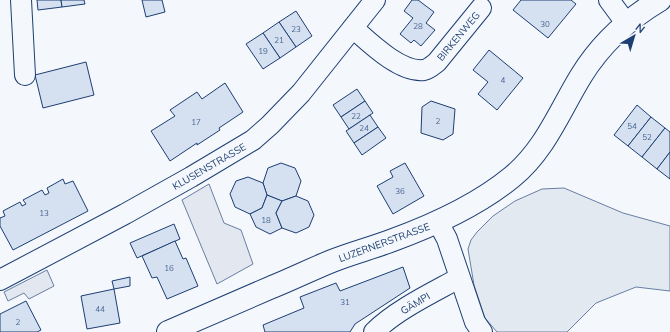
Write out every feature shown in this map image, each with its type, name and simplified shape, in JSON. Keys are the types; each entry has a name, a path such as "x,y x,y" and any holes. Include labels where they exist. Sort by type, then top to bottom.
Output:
{"main road":[{"name":"LUZERNERSTRASSE","path":"168,332 330,262 393,240 438,222 492,191 512,177 527,163 540,147 581,76 612,37 626,24 660,0"}],"street":[{"path":"21,0 25,75"},
{"name":"KLUSENSTRASSE","path":"0,280 164,192 253,140 301,93 375,0"},
{"path":"609,0 626,24"},
{"name":"BIRKENWEG","path":"353,28 398,64 423,70 431,67 437,62 481,8"},
{"path":"438,222 447,239 475,322 482,332"},
{"name":"GÄMPI","path":"374,332 384,322 459,278"}],"shaded area":[{"path":"209,184 224,223 241,230 253,264 217,284 182,200"},
{"path":"564,188 623,213 670,226 670,291 636,287 596,303 567,332 497,332 485,318 474,285 468,249 471,240 493,216 515,201 542,189"},
{"path":"47,270 54,286 29,299 24,293 8,301 4,292"}],"building":[{"path":"37,0 61,0 62,7 38,10"},
{"path":"61,0 84,0 85,4 62,7"},
{"path":"142,0 162,0 165,12 146,17"},
{"path":"412,0 418,0 434,12 426,23 435,30 421,46 414,40 411,43 400,34 413,18 404,11"},
{"path":"521,0 571,0 576,4 548,38 513,10"},
{"path":"296,11 312,36 296,47 279,22"},
{"path":"279,22 296,47 280,58 263,33"},
{"path":"263,33 280,58 263,69 246,44"},
{"path":"489,50 523,78 497,110 478,94 488,82 473,70"},
{"path":"86,62 94,95 43,108 35,75"},
{"path":"225,83 243,112 219,128 220,130 170,161 151,131 175,116 170,110 197,92 202,99"},
{"path":"357,89 365,101 341,117 333,105"},
{"path":"365,101 373,113 349,129 341,117"},
{"path":"431,101 455,109 453,134 443,140 421,133 422,107"},
{"path":"637,105 651,117 628,146 614,135"},
{"path":"370,115 378,127 354,143 346,131"},
{"path":"651,117 665,128 642,157 628,146"},
{"path":"378,127 386,138 362,155 354,143"},
{"path":"665,128 670,132 670,152 657,169 642,157"},
{"path":"670,152 670,179 657,169"},
{"path":"281,163 295,168 301,181 296,196 282,201 267,195 263,183 268,168"},
{"path":"405,163 424,196 393,214 377,186 393,177 390,171"},
{"path":"248,177 263,183 267,195 262,208 250,214 235,207 230,194 236,181"},
{"path":"63,179 65,184 73,181 88,211 13,250 0,226 0,218 5,216 3,211 20,202 22,206 26,204 23,200 42,190 45,195 49,193 47,188"},
{"path":"267,195 282,201 276,213 282,228 270,234 256,227 250,214 262,208"},
{"path":"296,196 308,201 314,215 309,227 296,233 282,228 276,213 282,201"},
{"path":"174,224 180,239 137,258 130,243"},
{"path":"175,241 183,259 186,258 198,286 167,299 157,277 152,278 142,256"},
{"path":"403,267 410,288 355,324 350,332 265,332 263,325 304,308 300,297 336,283 340,291"},
{"path":"130,277 130,286 114,289 112,281"},
{"path":"114,289 120,323 87,329 81,296"},
{"path":"26,301 41,330 37,332 0,332 0,314"}]}
